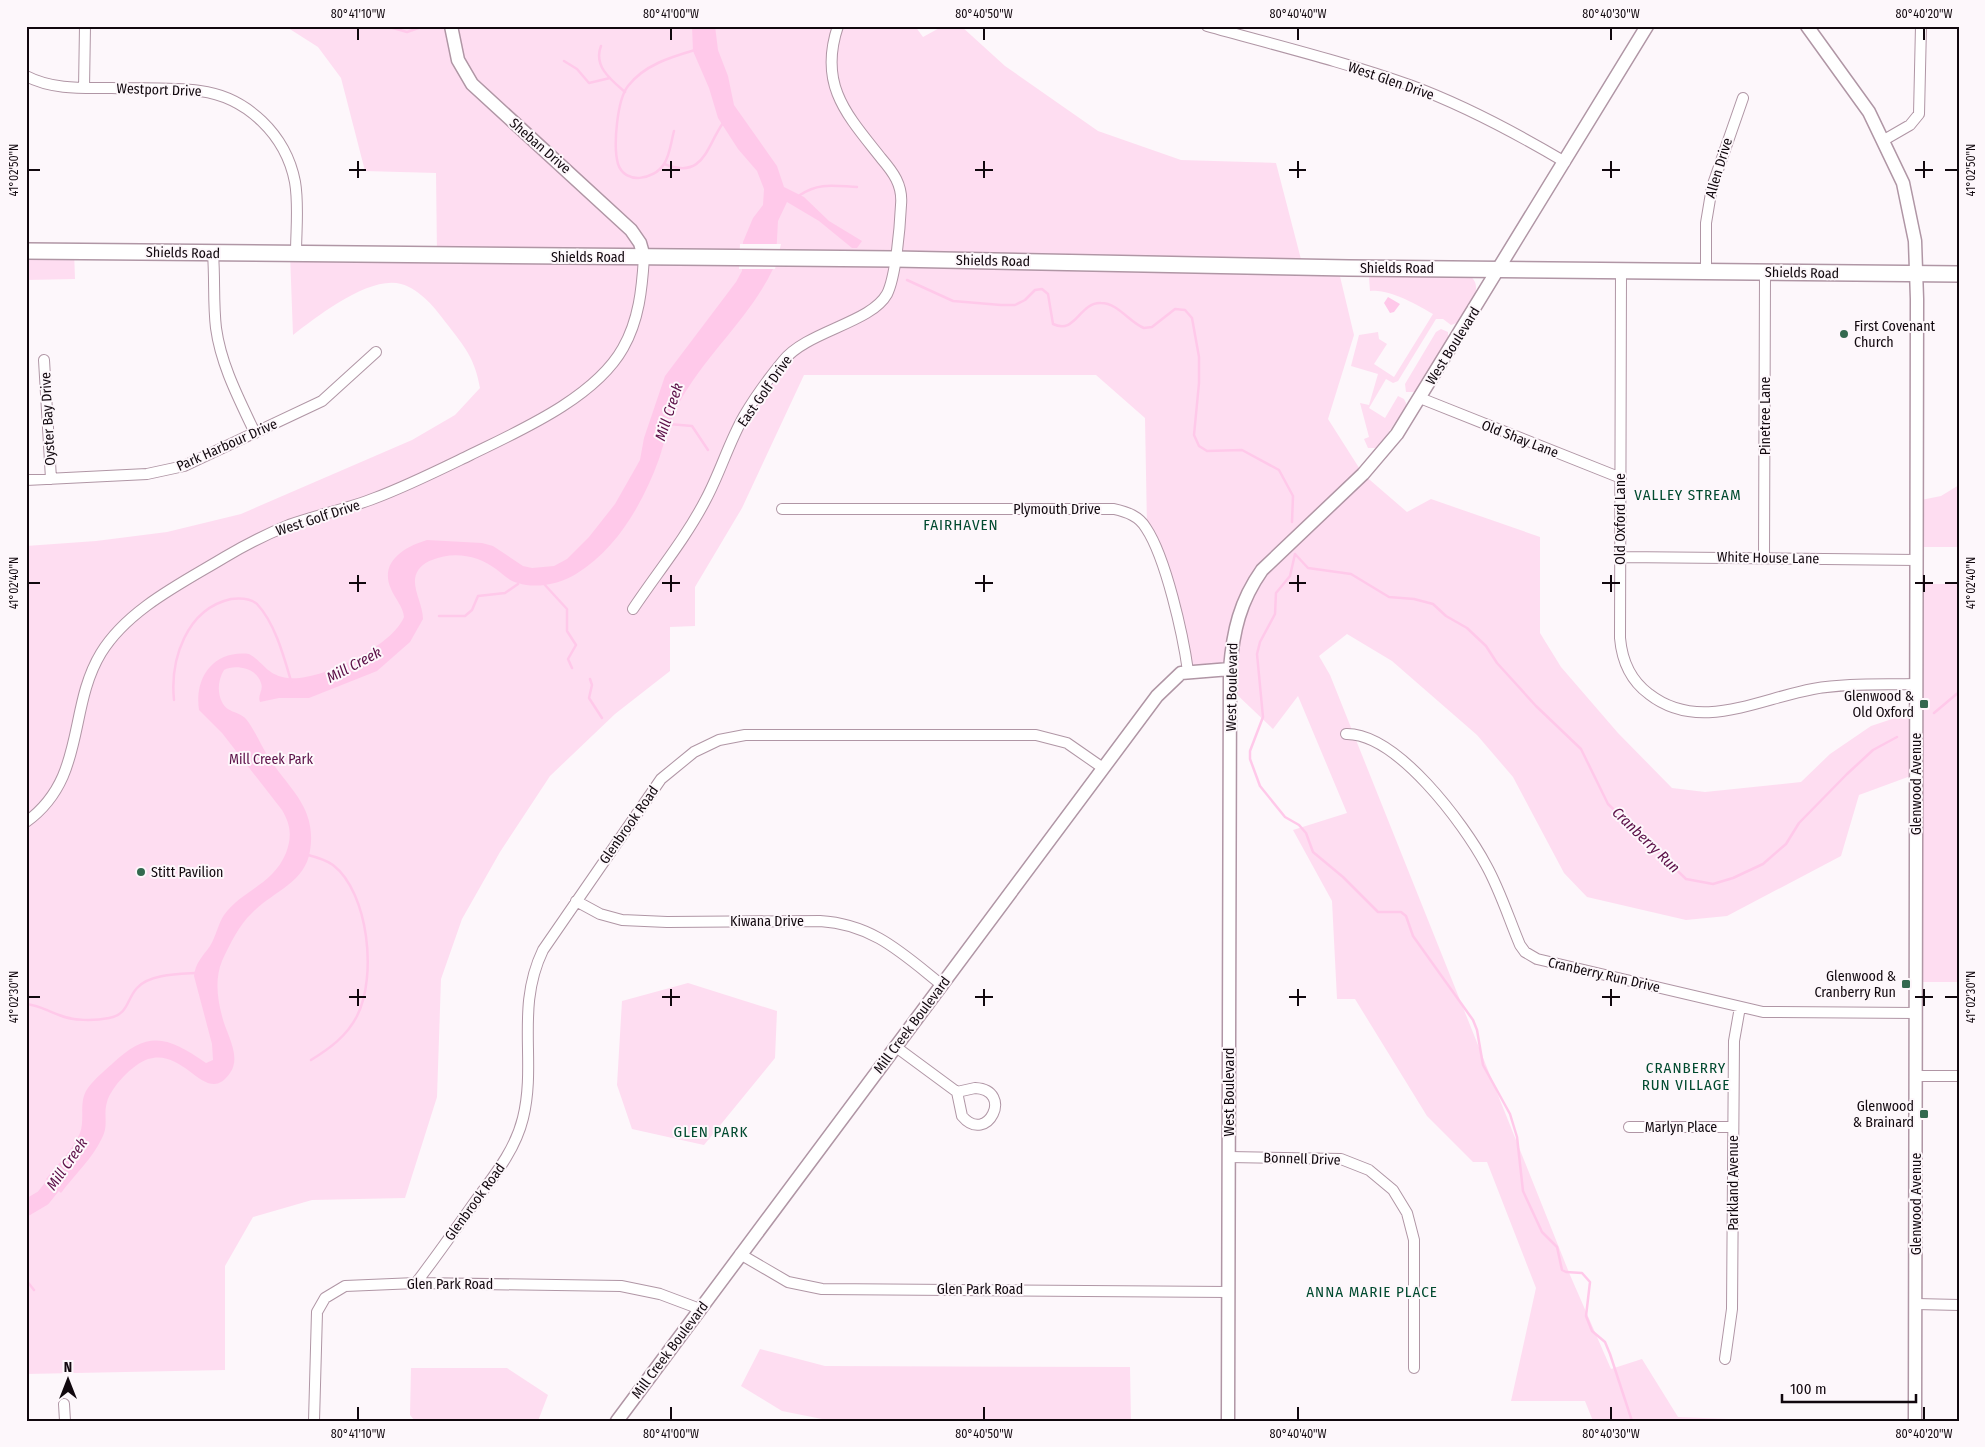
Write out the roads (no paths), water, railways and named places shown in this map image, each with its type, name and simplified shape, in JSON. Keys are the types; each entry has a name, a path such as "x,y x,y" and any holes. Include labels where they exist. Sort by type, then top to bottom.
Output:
{"main road":[{"name":"Shields Road","path":"26,251 729,257 1706,270 1765,273 1959,274"}],"street":[{"path":"84,88 85,26"},
{"name":"Sheban Drive","path":"451,26 458,60 472,84 632,230 640,243 644,257"},
{"name":"East Golf Drive","path":"633,609 702,507 743,417 784,359 818,335 876,306 886,295 895,259 902,204 901,191 893,172 852,122 838,99 831,62 838,26"},
{"name":"West Glen Drive","path":"1207,26 1380,75 1413,87 1477,114 1565,162"},
{"name":"West Boulevard","path":"1228,1421 1230,669 1234,629 1250,587 1272,560 1371,466 1397,434 1647,26"},
{"name":"Glenwood Avenue","path":"1807,26 1869,112 1884,140 1903,183 1911,212 1915,241 1917,560 1916,1421"},
{"path":"1884,140 1910,125 1919,114 1921,26"},
{"name":"Westport Drive","path":"26,76 58,87 201,91 227,98 254,114 277,138 292,170 296,197 296,254"},
{"name":"Allen Drive","path":"1706,270 1706,223 1712,187 1743,98"},
{"path":"213,254 214,310 220,346 232,383 255,433"},
{"name":"West Golf Drive","path":"26,822 43,806 63,776 73,751 82,703 92,672 112,636 126,623 147,606 259,538 289,525 376,498 411,483 523,428 582,392 606,371 617,357 635,325 642,286 644,257"},
{"name":"Old Oxford Lane","path":"1622,270 1620,638 1623,658 1630,674 1640,686 1659,702 1690,713 1711,713 1813,689 1846,685 1916,684"},
{"name":"Pinetree Lane","path":"1764,558 1765,273"},
{"name":"Park Harbour Drive","path":"26,480 163,472 184,466 322,401 376,352"},
{"name":"Oyster Bay Drive","path":"44,360 51,479"},
{"name":"Old Shay Lane","path":"1420,398 1621,478"},
{"name":"Plymouth Drive","path":"782,510 1114,509 1124,511 1141,521 1147,528 1158,554 1183,641 1188,671"},
{"name":"White House Lane","path":"1620,556 1917,560"},
{"path":"1188,671 1230,669"},
{"name":"Mill Creek Boulevard","path":"617,1421 1157,696 1181,673 1188,671"},
{"name":"Glenbrook Road","path":"416,1283 502,1164 516,1138 526,1097 528,1004 531,980 543,950 661,779 694,752 732,737 756,734 1042,735 1067,743 1103,768"},
{"name":"Cranberry Run Drive","path":"1346,734 1361,736 1386,750 1415,772 1442,800 1485,864 1520,945 1530,956 1554,964 1740,1007 1781,1013 1916,1013"},
{"name":"Kiwana Drive","path":"576,900 600,914 622,920 667,922 820,921 845,924 865,930 885,940 942,985"},
{"name":"Parkland Avenue","path":"1725,1359 1732,1309 1734,1041 1740,1007"},
{"path":"896,1047 957,1092"},
{"path":"1916,1076 1959,1076"},
{"name":"Marlyn Place","path":"1629,1127 1733,1127"},
{"name":"Bonnell Drive","path":"1229,1156 1341,1159 1369,1170 1393,1190 1407,1213 1414,1240 1414,1368"},
{"name":"Glen Park Road","path":"740,1254 788,1282 822,1289 1228,1292"},
{"name":"Glen Park Road","path":"314,1421 315,1320 321,1303 332,1292 345,1286 416,1283 620,1286 660,1294 700,1309"},
{"path":"1916,1304 1959,1305"},
{"path":"64,1404 65,1421"}],"water":[{"path":"692,26 715,26 718,50 728,76 734,105 777,166 784,187 804,197 829,221 862,241 857,248 852,248 819,221 787,202 778,221 776,258 742,257 743,242 753,218 763,205 764,189 757,171 738,149 718,118 709,88 693,51"},
{"path":"742,258 773,269 752,304 700,370 678,405 653,476 637,508 616,538 591,564 563,580 532,586 512,581 489,564 465,556 440,557 429,561 420,567 415,579 423,619 410,642 377,671 309,698 279,698 260,702 259,697 262,686 255,674 245,669 234,667 224,670 220,678 219,694 224,706 246,719 269,758 306,811 310,823 311,836 307,862 295,879 247,918 235,935 222,961 218,974 218,995 222,1016 234,1052 233,1066 230,1073 221,1082 212,1084 173,1061 161,1058 148,1059 136,1066 118,1083 109,1096 104,1133 88,1159 61,1193 46,1179 69,1151 80,1133 83,1101 86,1091 94,1080 112,1064 136,1046 158,1041 169,1042 180,1047 206,1063 213,1060 212,1044 194,976 196,967 210,946 224,915 240,899 273,873 280,864 288,847 290,831 282,810 222,733 199,710 198,698 200,687 203,677 209,668 216,661 226,656 249,654 275,674 288,678 301,678 335,668 370,651 397,628 404,617 388,579 391,563 402,551 427,540 482,543 493,546 523,566 532,568 554,566 567,559 589,537 615,504 640,460 644,438 665,376 736,282 742,271"},
{"path":"1388,297 1400,304 1394,312 1390,313 1384,303"}],"waterway":[{"path":"386,26 407,32 424,26"},
{"path":"601,46 599,53 601,66 609,77 625,92"},
{"path":"674,131 668,157 654,174 640,178 627,175 622,171 618,164 616,135 621,102 628,86 650,67 695,50"},
{"path":"564,61 577,69 589,83 610,78"},
{"path":"664,164 677,168 688,168 696,164 707,151 723,123"},
{"path":"800,195 821,186 857,187"},
{"name":"Cranberry Run","path":"907,280 953,301 1001,305 1015,305 1025,300 1035,290 1042,289 1048,294 1053,324 1061,326 1072,322 1087,307 1101,303 1113,306 1144,328 1152,327 1175,309 1185,310 1192,318 1199,357 1199,383 1194,435 1199,446 1207,451 1242,450 1279,470 1293,496 1292,522"},
{"path":"669,424 692,426 708,450"},
{"path":"1295,554 1290,576 1276,593 1275,614 1260,642 1257,654 1263,717 1250,751 1250,759 1260,786 1285,817 1299,825 1306,833 1313,852 1343,877 1378,912 1401,912 1406,916 1413,936 1473,1020 1477,1030 1483,1065 1510,1114 1517,1137 1523,1191 1542,1232 1557,1247 1562,1270 1582,1273 1590,1282 1586,1316 1592,1331 1605,1342 1632,1421"},
{"name":"Cranberry Run","path":"1295,554 1308,568 1351,574 1389,597 1414,599 1433,604 1446,616 1467,628 1486,646 1497,663 1536,706 1581,749 1608,804 1686,879 1713,884 1733,878 1763,864 1786,844 1799,823 1847,774 1873,750 1897,737"},
{"path":"439,616 465,616 472,610 478,596 505,593 518,584"},
{"path":"544,584 567,609 567,631 576,645 568,659 572,668"},
{"path":"174,700 175,669 178,653 184,638 203,613 215,605 231,599 251,601 257,604 263,612 274,630 291,681"},
{"path":"590,679 592,685 589,698 602,718"},
{"name":"Cranberry Run","path":"1934,713 1959,692"},
{"path":"308,855 333,865 345,878 355,895 362,915 368,958 367,980 357,1016 348,1030 337,1041 311,1060"},
{"path":"26,1004 65,1017 90,1020 109,1018 124,1010 133,993 142,983 156,977 196,973"},
{"name":"Mill Creek","path":"26,1208 43,1198 67,1168"},
{"path":"26,1280 34,1290"}],"place":[{"name":"First Covenant Church","path":"1844,334"},
{"name":"Glenwood & Old Oxford","path":"1924,704"},
{"name":"Stitt Pavilion","path":"141,872"},
{"name":"Glenwood & Cranberry Run","path":"1906,984"},
{"name":"Glenwood & Brainard","path":"1924,1114"}],"district":[{"name":"VALLEY STREAM","path":"1688,495"},
{"name":"FAIRHAVEN","path":"961,525"},
{"name":"CRANBERRY RUN VILLAGE","path":"1686,1076"},
{"name":"GLEN PARK","path":"711,1132"},
{"name":"ANNA MARIE PLACE","path":"1372,1292"}],"park label":[{"name":"Mill Creek Park","path":"271,759"}]}
